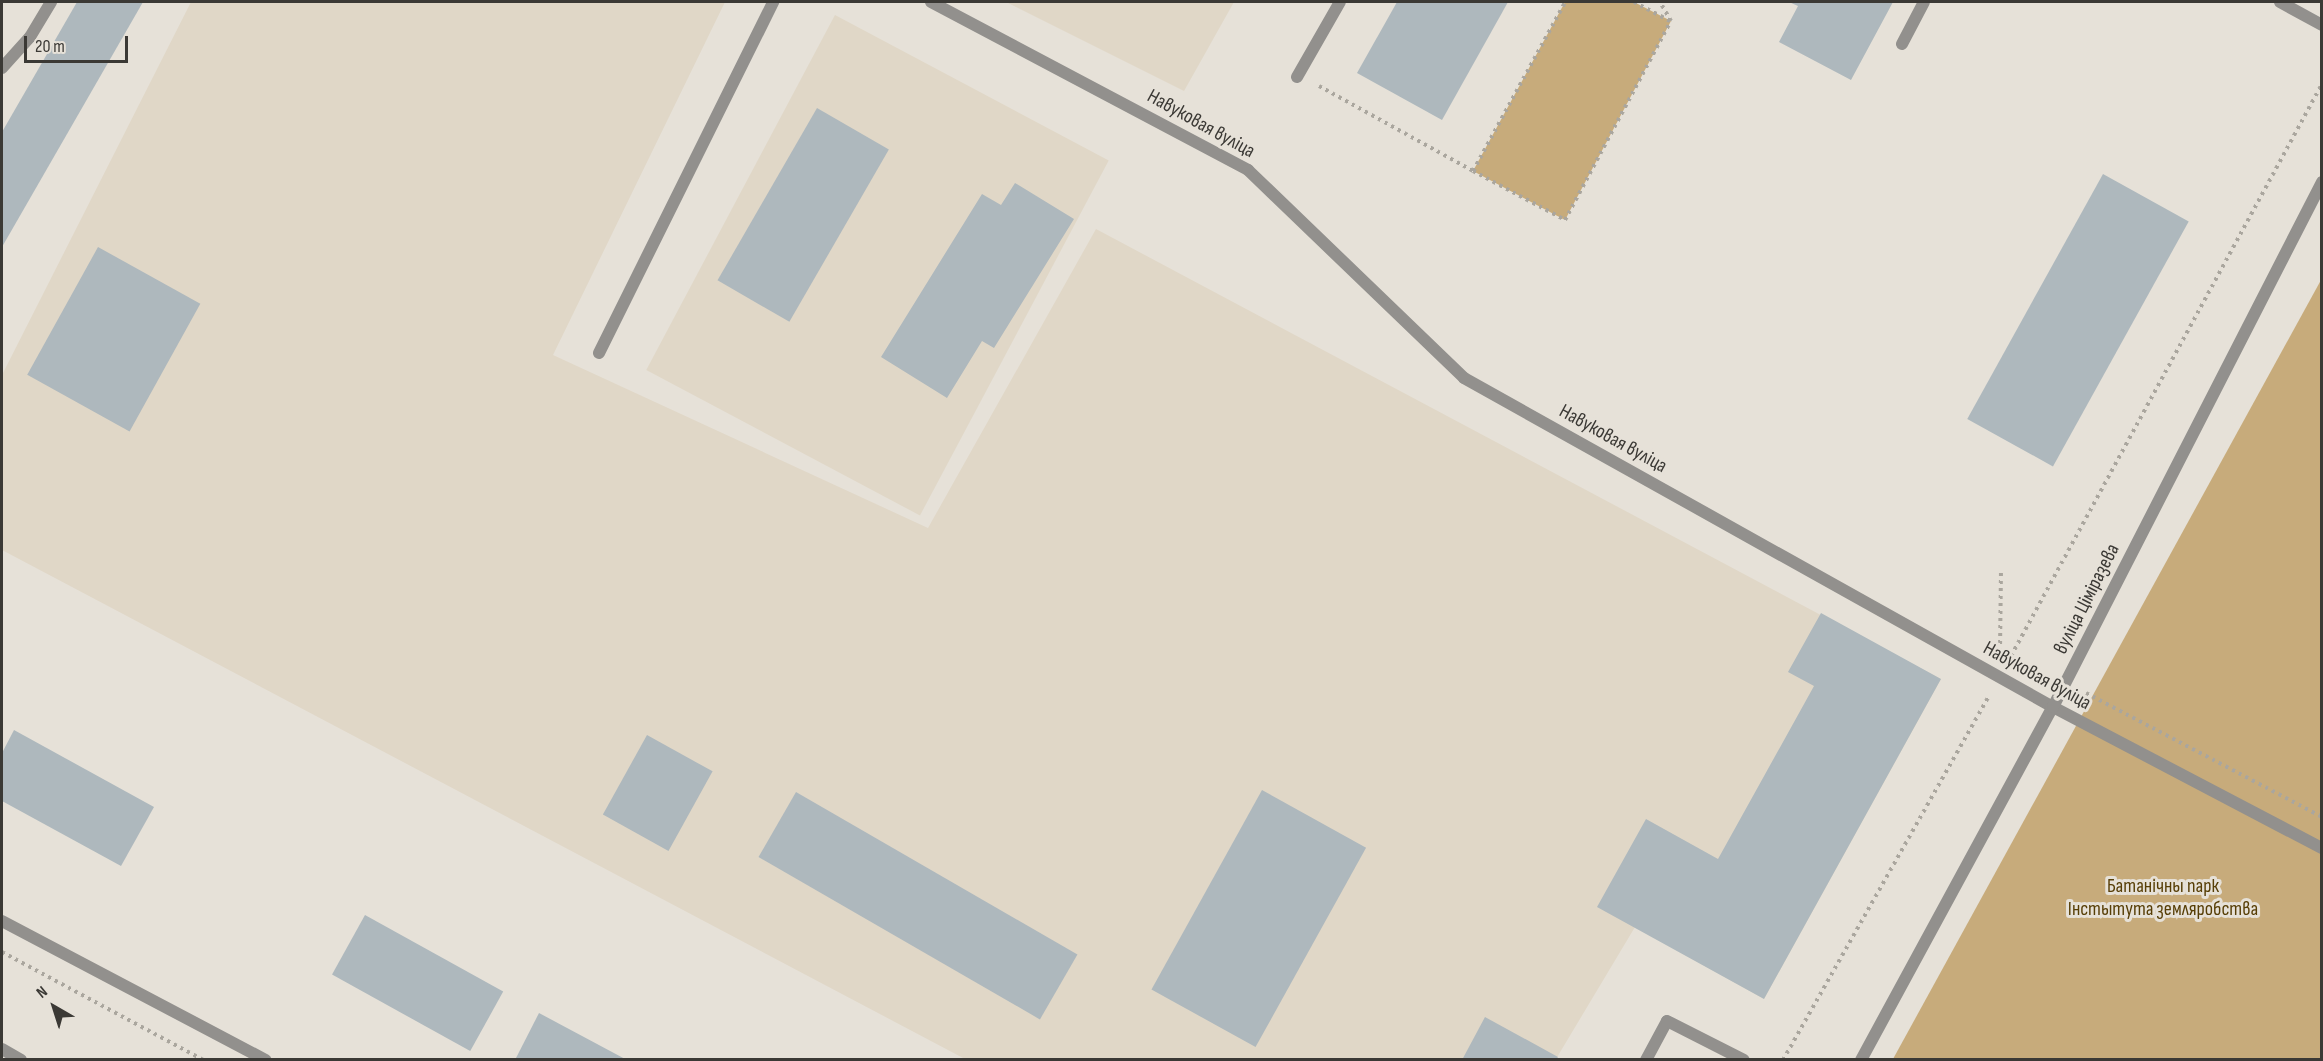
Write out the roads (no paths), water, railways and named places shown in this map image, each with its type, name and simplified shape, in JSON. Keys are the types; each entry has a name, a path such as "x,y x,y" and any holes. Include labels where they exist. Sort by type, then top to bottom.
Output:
{"street":[{"path":"2,68 30,37 51,2"},
{"path":"599,353 773,2"},
{"name":"Навуковая вуліца","path":"931,2 1248,170 1464,378 2052,707 2322,848"},
{"path":"1297,77 1340,2"},
{"path":"1902,44 1924,2"},
{"path":"2280,2 2322,25"},
{"name":"вуліца Ціміразева","path":"1861,1059 2066,682 2322,182"},
{"path":"2,921 266,1059"},
{"path":"1646,1059 1667,1021 1744,1059"},
{"path":"2,1049 21,1059"}],"park label":[{"name":"Батанічны парк Інстытута земляробства","path":"2163,898"}]}
